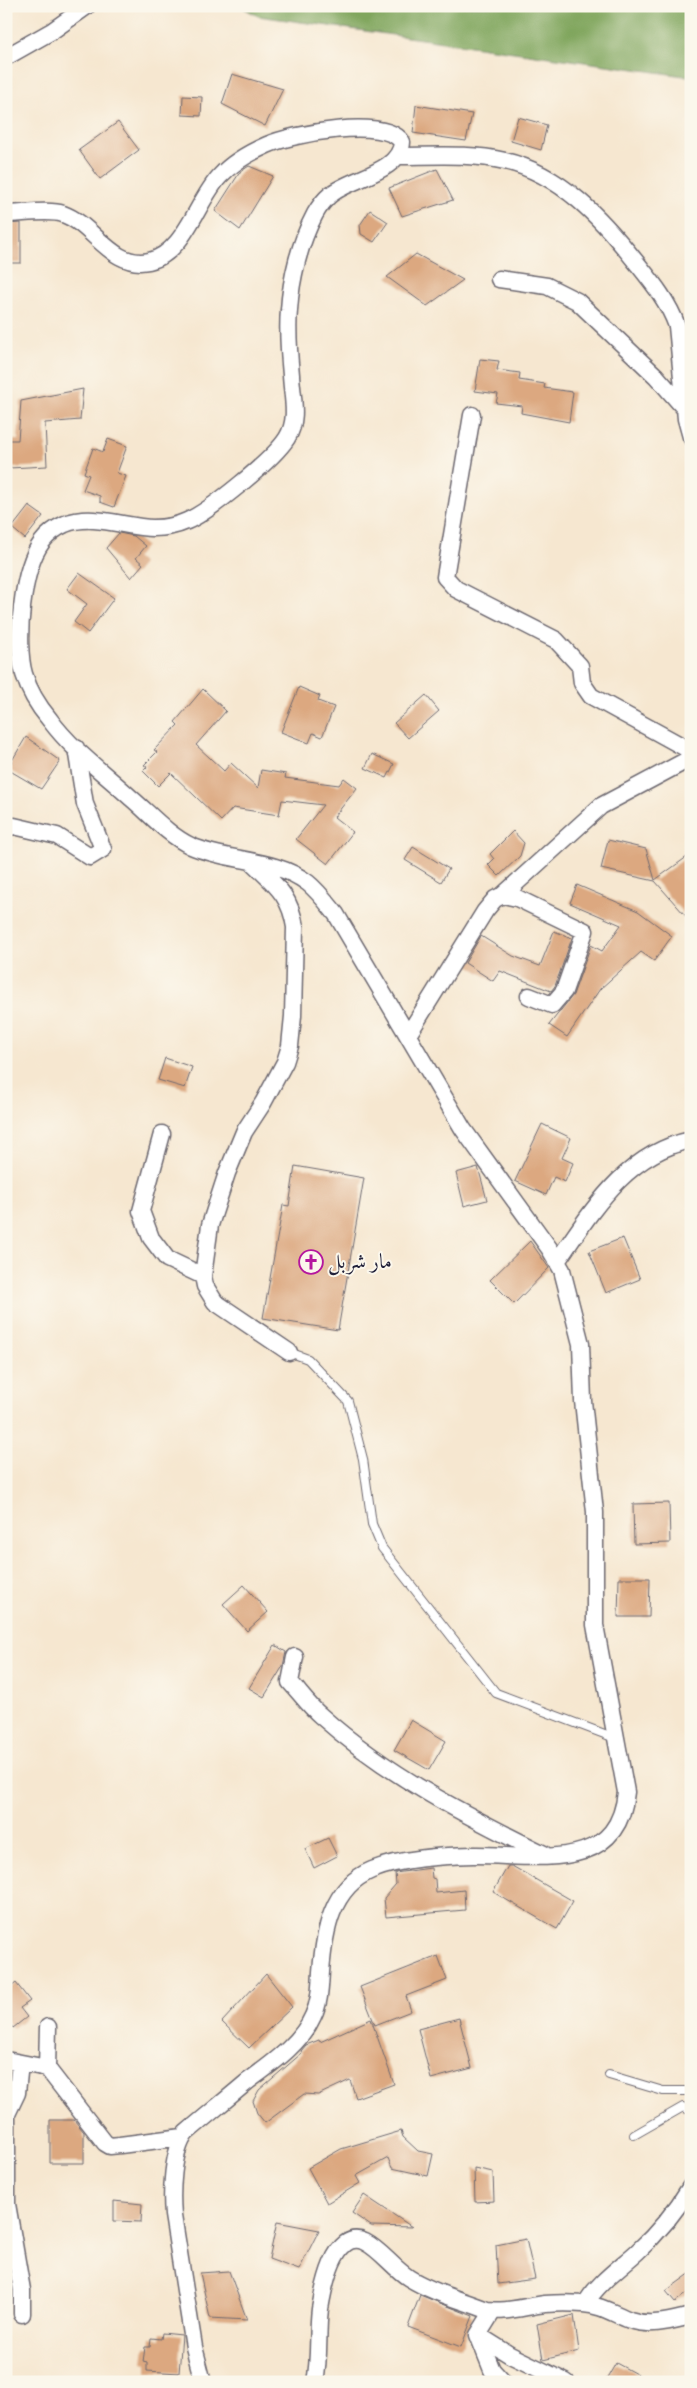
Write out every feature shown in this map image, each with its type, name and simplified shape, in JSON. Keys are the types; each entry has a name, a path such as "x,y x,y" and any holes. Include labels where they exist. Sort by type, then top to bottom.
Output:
{"street":[{"path":"6,57 52,31 87,6"},
{"path":"6,214 63,214 78,223 118,256 138,263 150,261 161,257 172,249 208,191 226,170 268,145 292,137 363,128 398,136 402,145 398,156 385,167 329,195 314,215 298,255 288,311 294,421 287,439 271,457 240,484 202,512 178,524 153,528 84,520 68,523 53,530 41,543 30,567 21,627 22,664 27,682 51,722 76,748 180,840 217,854 295,875 306,881 324,898 336,914 463,1129 558,1260 581,1344 583,1401 595,1512 595,1625 626,1792 620,1820 608,1837 596,1846 581,1852 548,1856 473,1855 434,1858 373,1870 357,1878 338,1900 330,1915 323,1948 318,2002 306,2029 276,2059 206,2115 182,2138 171,2196 194,2347 203,2382"},
{"path":"398,156 480,158 506,161 525,168 558,185 576,198 609,228 654,284 677,326 685,409 691,436"},
{"path":"499,279 547,286 577,301 656,376 685,409"},
{"path":"472,415 445,577 456,589 556,640 580,666 582,683 592,696 691,751"},
{"path":"6,828 14,826 57,836 90,858 104,849 84,804 76,748"},
{"path":"408,1034 485,911 495,899 503,895 601,806 691,758"},
{"path":"252,862 282,892 293,912 295,927 292,1030 285,1062 263,1103 244,1132 228,1173 210,1225 203,1276 205,1286 215,1302 289,1352"},
{"path":"503,895 518,898 585,931 573,970 564,991 552,1005 529,996"},
{"path":"162,1134 141,1211 151,1238 167,1259 203,1276"},
{"path":"558,1260 591,1211 619,1179 655,1154 691,1140"},
{"path":"295,1656 290,1682 320,1715 373,1759 418,1788 548,1856"},
{"path":"48,2027 47,2068 105,2143 110,2146 182,2138"},
{"path":"22,2314 22,2290 6,2204 7,2114 17,2093 13,2062 47,2068"},
{"path":"585,2304 594,2289 638,2251 665,2223 677,2209 691,2186"},
{"path":"315,2382 320,2309 328,2276 338,2250 349,2242 365,2242 402,2274 419,2284 494,2311 546,2304 585,2304 604,2308 630,2320 649,2324 659,2324 691,2316"},
{"path":"478,2335 494,2311"},
{"path":"478,2335 492,2370 503,2382"},
{"path":"478,2335 510,2355 566,2382"}],"lane":[{"path":"289,1352 308,1359 348,1401 363,1459 372,1524 382,1548 496,1693 617,1739"},
{"path":"609,2075 663,2091 691,2090"},
{"path":"634,2135 683,2107 691,2111"}],"green space":[{"path":"240,6 691,6 691,77 258,16"}],"building":[{"path":"232,74 283,89 265,126 222,104"},
{"path":"183,96 202,97 201,116 182,115"},
{"path":"416,105 472,114 466,141 413,133"},
{"path":"518,117 547,125 541,150 511,141"},
{"path":"118,122 139,150 100,179 79,150"},
{"path":"249,166 273,176 240,230 215,211 240,172"},
{"path":"437,169 453,200 402,216 389,188"},
{"path":"370,210 388,222 374,242 361,234 360,225"},
{"path":"21,223 21,263 6,263 6,224"},
{"path":"416,254 463,280 427,306 387,277"},
{"path":"480,359 499,361 497,370 520,373 519,380 545,384 544,388 573,392 569,422 521,413 522,406 496,403 498,394 475,391"},
{"path":"83,389 80,420 45,423 47,466 9,468 8,440 18,440 21,401"},
{"path":"108,439 127,446 117,473 126,476 114,507 100,502 100,496 83,490 89,475 84,473 93,448 103,452"},
{"path":"29,506 43,516 25,539 12,528"},
{"path":"119,533 134,536 146,546 136,558 143,564 131,578 106,548"},
{"path":"79,573 114,598 88,633 74,622 87,604 67,589"},
{"path":"299,687 320,696 318,701 334,707 322,737 313,733 309,743 281,732"},
{"path":"203,689 226,711 196,745 224,771 231,763 258,788 261,770 286,774 285,778 339,785 344,778 357,788 334,817 353,832 328,864 296,839 323,805 282,800 279,815 233,808 221,821 171,773 158,786 143,771 147,767 144,765 157,752 154,750 178,725 175,722"},
{"path":"426,695 439,711 408,738 394,723"},
{"path":"26,737 60,761 41,789 7,769"},
{"path":"372,754 394,764 387,778 365,768"},
{"path":"513,831 524,843 520,856 499,876 488,865 494,859 490,854"},
{"path":"608,840 646,849 655,880 691,854 691,922 655,881 601,869"},
{"path":"413,847 449,869 441,882 405,860"},
{"path":"577,885 638,911 672,936 654,961 641,952 600,989 567,1037 549,1025 573,995 591,945 602,951 621,925 570,903"},
{"path":"554,931 572,938 555,986 551,991 500,971 493,981 465,963 481,936 513,956 540,966"},
{"path":"165,1058 192,1067 185,1088 158,1080"},
{"path":"542,1124 571,1138 562,1158 573,1163 565,1182 554,1177 546,1195 515,1181"},
{"name":"مار شربل","path":"295,1166 364,1178 338,1330 263,1318 283,1205 289,1206"},
{"path":"478,1167 487,1200 464,1206 456,1173"},
{"path":"623,1238 640,1279 606,1293 589,1251"},
{"path":"530,1241 549,1268 514,1304 490,1280"},
{"path":"669,1503 670,1543 634,1544 633,1504"},
{"path":"619,1578 650,1578 649,1617 618,1617"},
{"path":"244,1585 268,1612 247,1631 223,1604"},
{"path":"275,1645 286,1652 283,1666 264,1697 249,1688"},
{"path":"411,1720 446,1741 429,1770 394,1750"},
{"path":"328,1838 337,1856 314,1868 305,1849"},
{"path":"508,1866 512,1866 573,1901 557,1929 493,1892"},
{"path":"431,1868 432,1878 435,1879 436,1893 464,1890 465,1910 386,1917 384,1898 396,1884 395,1873"},
{"path":"438,1956 447,1980 406,1996 411,2011 375,2025 360,1987"},
{"path":"266,1974 292,2007 249,2048 222,2022"},
{"path":"16,1983 30,2001 20,2008 27,2017 13,2028 6,2020 6,1991"},
{"path":"459,2018 472,2068 431,2079 418,2029"},
{"path":"371,2019 394,2084 356,2098 350,2080 318,2095 304,2094 265,2123 257,2113 253,2101 259,2090 302,2053 301,2051 306,2045 319,2040 320,2042"},
{"path":"50,2120 74,2120 84,2132 84,2163 50,2163"},
{"path":"401,2131 403,2137 418,2151 433,2154 428,2176 392,2168 388,2158 356,2176 360,2183 327,2203 308,2168 341,2149"},
{"path":"474,2168 493,2172 494,2201 475,2202"},
{"path":"364,2195 412,2227 371,2226 352,2213"},
{"path":"114,2201 142,2204 141,2222 114,2221"},
{"path":"277,2222 319,2230 299,2270 269,2259"},
{"path":"526,2239 535,2279 498,2284 496,2245"},
{"path":"229,2271 247,2320 210,2318 200,2273"},
{"path":"691,2273 691,2290 675,2302 666,2291"},
{"path":"420,2295 473,2316 461,2347 408,2327"},
{"path":"574,2315 579,2351 543,2360 537,2324"},
{"path":"162,2333 182,2335 179,2373 147,2371 147,2363 143,2362 145,2347 150,2347 151,2338 161,2339"},
{"path":"616,2363 651,2382 605,2382"}],"place":[{"name":"مار شربل","path":"311,1262"}]}
